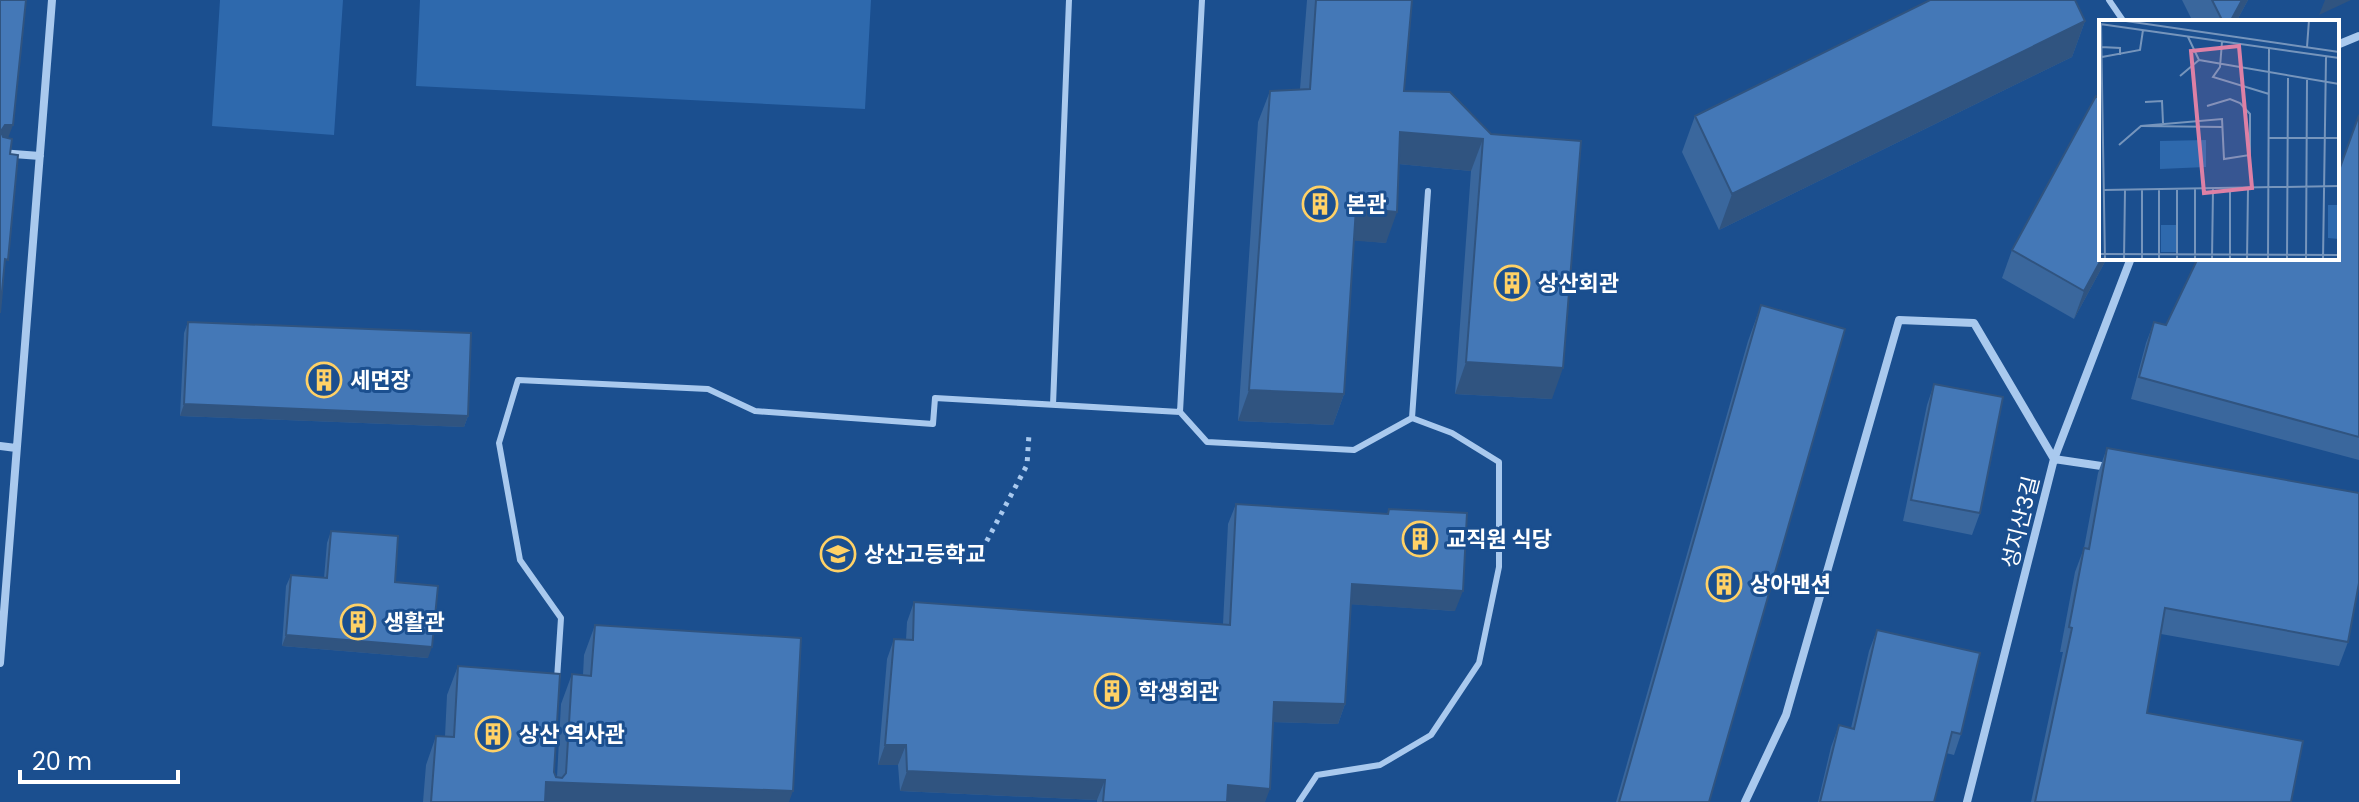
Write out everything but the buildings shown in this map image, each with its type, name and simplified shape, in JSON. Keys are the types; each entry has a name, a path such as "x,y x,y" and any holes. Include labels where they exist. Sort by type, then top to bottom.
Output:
{"street":[{"path":"0,663 52,0"},
{"path":"2339,44 2359,36"},
{"path":"0,153 40,156"},
{"name":"성지산3길","path":"1967,802 2054,459 2130,260"},
{"path":"1745,802 1786,715 1899,320 1974,323 2054,459 2115,468"},
{"path":"0,446 16,448"}],"lane":[{"path":"1053,405 1069,0"},
{"path":"1180,412 1202,0"},
{"path":"2109,0 2123,20"},
{"path":"1412,418 1428,191"},
{"path":"556,695 561,618 520,560 499,443 518,380 708,389 755,411 933,424 935,398 1180,412 1207,442 1354,450 1412,418 1452,433 1499,462 1499,567 1479,663 1431,735 1380,765 1317,775 1299,802"}],"path":[{"path":"982,550 1027,465 1032,403"}],"shaded area":[{"path":"220,0 343,0 334,135 212,126"},
{"path":"420,0 871,0 865,109 416,86"}],"place":[{"name":"본관","path":"1320,204"},
{"name":"상산회관","path":"1512,283"},
{"name":"세면장","path":"324,380"},
{"name":"교직원 식당","path":"1420,539"},
{"name":"상산고등학교","path":"838,554"},
{"name":"상아맨션","path":"1724,584"},
{"name":"생활관","path":"358,622"},
{"name":"학생회관","path":"1112,691"},
{"name":"상산 역사관","path":"493,734"}]}
